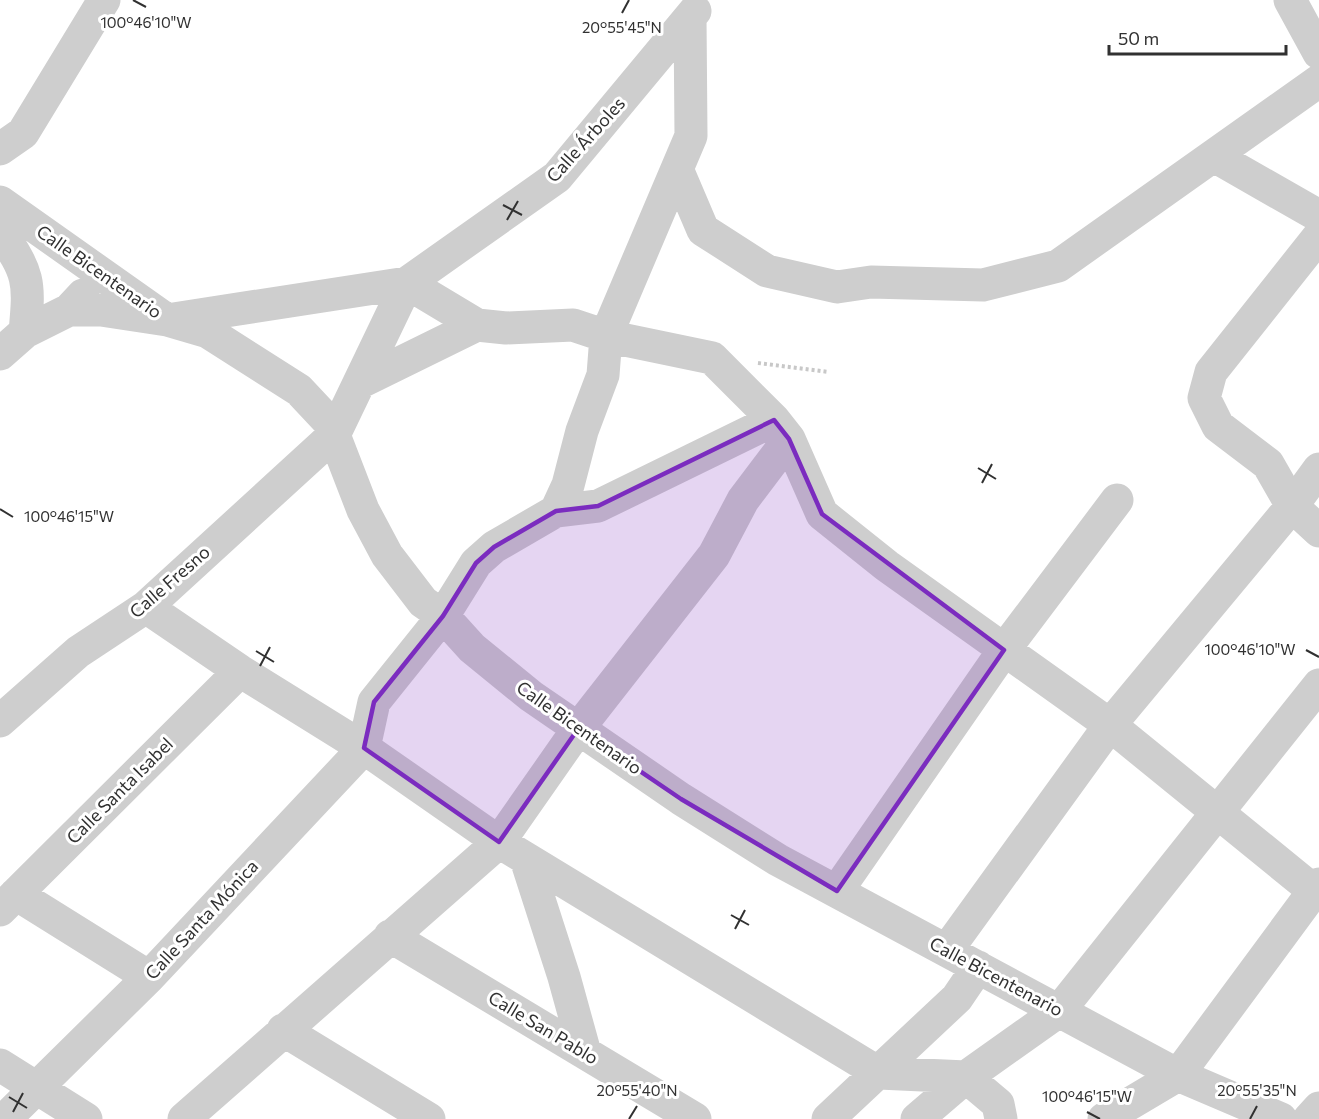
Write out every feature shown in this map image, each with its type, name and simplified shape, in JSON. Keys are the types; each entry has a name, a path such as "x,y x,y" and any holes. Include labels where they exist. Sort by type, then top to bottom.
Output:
{"street":[{"path":"0,149 23,133 104,0"},
{"path":"1290,0 1319,53"},
{"path":"556,511 568,484 582,431 603,375 606,336 691,136 697,9"},
{"name":"Calle Árboles","path":"334,435 407,283 557,177 697,9"},
{"path":"677,169 703,230 767,271 837,287 872,282 983,285 1058,266 1319,81"},
{"path":"1214,156 1319,216"},
{"name":"Calle Bicentenario","path":"0,202 167,320 208,332 299,390 329,422 363,510 387,555 423,602 443,616 472,648 531,696 691,806 778,860 1178,1075 1281,1119"},
{"path":"0,231 23,266 29,294 25,332"},
{"path":"1319,236 1211,372 1204,398 1218,426 1268,464 1292,506 1319,531"},
{"path":"0,354 25,332 69,310 103,274"},
{"path":"69,310 101,310 167,320 407,283 477,325 506,328 573,325 606,336 712,358 782,429 822,514 887,566 1110,725 1317,890 1178,1075 1104,1119"},
{"path":"361,382 477,325"},
{"path":"364,748 374,702 443,616 476,563 494,547 556,511 598,506 782,429"},
{"path":"184,1119 499,842 578,729 714,555 782,429"},
{"name":"Calle Fresno","path":"0,721 78,652 146,607 334,435"},
{"path":"947,950 1110,725 1292,506 1319,470"},
{"path":"837,891 1004,650 1117,500"},
{"path":"146,607 240,671 364,748 499,842 879,1073 966,1077 998,1104 1001,1119"},
{"name":"Calle Santa Isabel","path":"8,902 240,671"},
{"path":"917,1119 966,1077 1059,1011 1319,685"},
{"name":"Calle Santa Mónica","path":"5,1119 38,1089 149,977 364,748"},
{"path":"526,859 564,977 585,1053"},
{"path":"8,902 149,977"},
{"name":"Calle San Pablo","path":"390,936 695,1119"},
{"path":"828,1119 957,998 978,967"},
{"path":"283,1030 429,1119"},
{"path":"0,1065 86,1119"},
{"path":"1309,1119 1319,1108"}],"path":[{"path":"712,358 828,372"}],"highlighted area":[{"path":"774,420 789,439 822,514 1004,650 837,891 681,799 578,729 499,842 364,748 374,702 443,616 476,563 494,547 556,511 598,506"}]}
